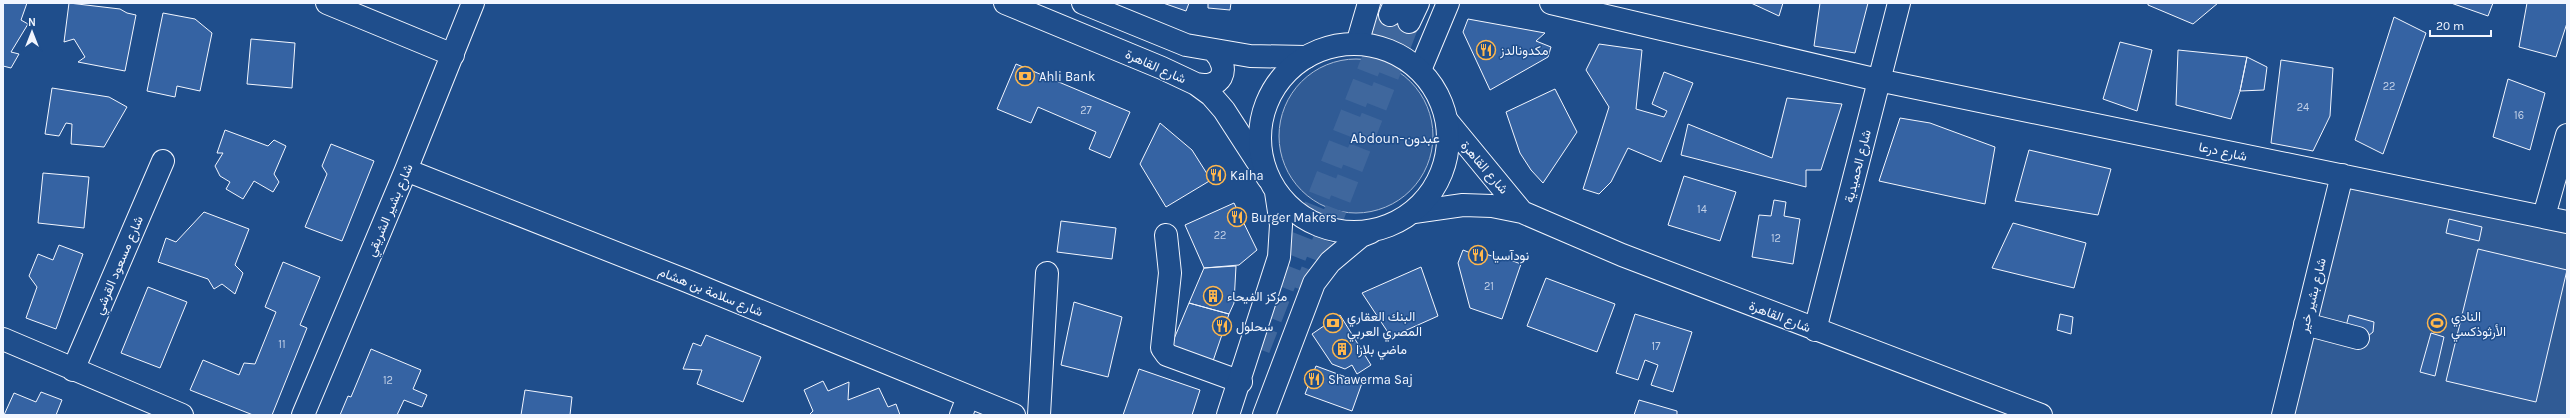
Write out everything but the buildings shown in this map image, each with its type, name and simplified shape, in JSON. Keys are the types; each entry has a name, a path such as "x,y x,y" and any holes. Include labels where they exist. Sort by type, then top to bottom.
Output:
{"main road":[{"path":"327,3 453,55"},
{"name":"شارع بشير الشريقي","path":"303,415 406,170 473,3"},
{"name":"شارع القاهرة","path":"1005,3 1162,68 1196,84 1210,95 1224,110 1272,185"},
{"path":"1083,3 1186,45 1250,56 1306,57"},
{"path":"1357,44 1370,3"},
{"path":"1420,70 1448,3"},
{"name":"شارع درعا","path":"1551,3 1878,80 2544,216 2567,222"},
{"name":"شارع الحميدية","path":"1815,330 1899,3"},
{"path":"1228,415 1241,382 1280,257 1282,225 1272,185 1260,151 1260,124 1268,97 1284,74 1306,57 1339,44 1357,44 1380,47 1402,56 1420,70 1438,94 1448,122 1449,147 1443,172 1432,194 1414,212 1394,224 1361,236 1330,262 1314,283 1264,415"},
{"path":"1196,84 1207,86 1222,78 1223,66 1214,51"},
{"name":"شارع القاهرة","path":"1448,122 1522,212"},
{"path":"2544,216 2567,135"},
{"name":"شارع مسعود القرشي","path":"73,370 163,161"},
{"name":"شارع سلامة بن هشام","path":"406,170 687,281 964,406 1014,415"},
{"name":"شارع بشير خير","path":"2283,415 2342,175"},
{"path":"1272,185 1295,212 1318,226 1344,232 1371,232"},
{"name":"شارع القاهرة","path":"1414,212 1463,205 1492,206 1522,212 1622,255 1815,330 2041,415"},
{"path":"1166,235 1170,272 1162,348 1167,355 1241,382"},
{"path":"1039,415 1047,273"},
{"path":"2305,324 2358,338"},
{"path":"3,339 182,415"}],"shaded area":[{"path":"1348,59 1364,59 1378,62 1392,68 1405,76 1416,87 1430,114 1433,136 1432,151 1424,172 1416,185 1405,196 1378,210 1364,213 1348,213 1334,210 1320,204 1307,196 1296,185 1282,158 1279,144 1279,128 1282,114 1288,100 1296,87 1307,76 1334,62"},
{"name":"النادي الأرثوذكسي","path":"2344,180 2567,231 2567,415 2284,415"}],"tunnel":[{"path":"1259,349 1390,15"},
{"path":"1304,291 1409,22"}],"place":[{"name":"مكدونالدز","path":"1486,50"},
{"name":"Ahli Bank","path":"1025,76"},
{"name":"Kalha","path":"1216,175"},
{"name":"Burger Makers","path":"1237,217"},
{"name":"نودآسيا","path":"1478,255"},
{"name":"مركز الفيحاء","path":"1213,296"},
{"name":"البنك العقاري المصري العربي","path":"1333,323"},
{"name":"النادي الأرثوذكسي","path":"2437,323"},
{"name":"سحلول","path":"1222,326"},
{"name":"ماضي بلازا","path":"1342,349"},
{"name":"Shawerma Saj","path":"1314,379"}],"district":[{"name":"Abdoun-عبدون","path":"1395,138"}]}
